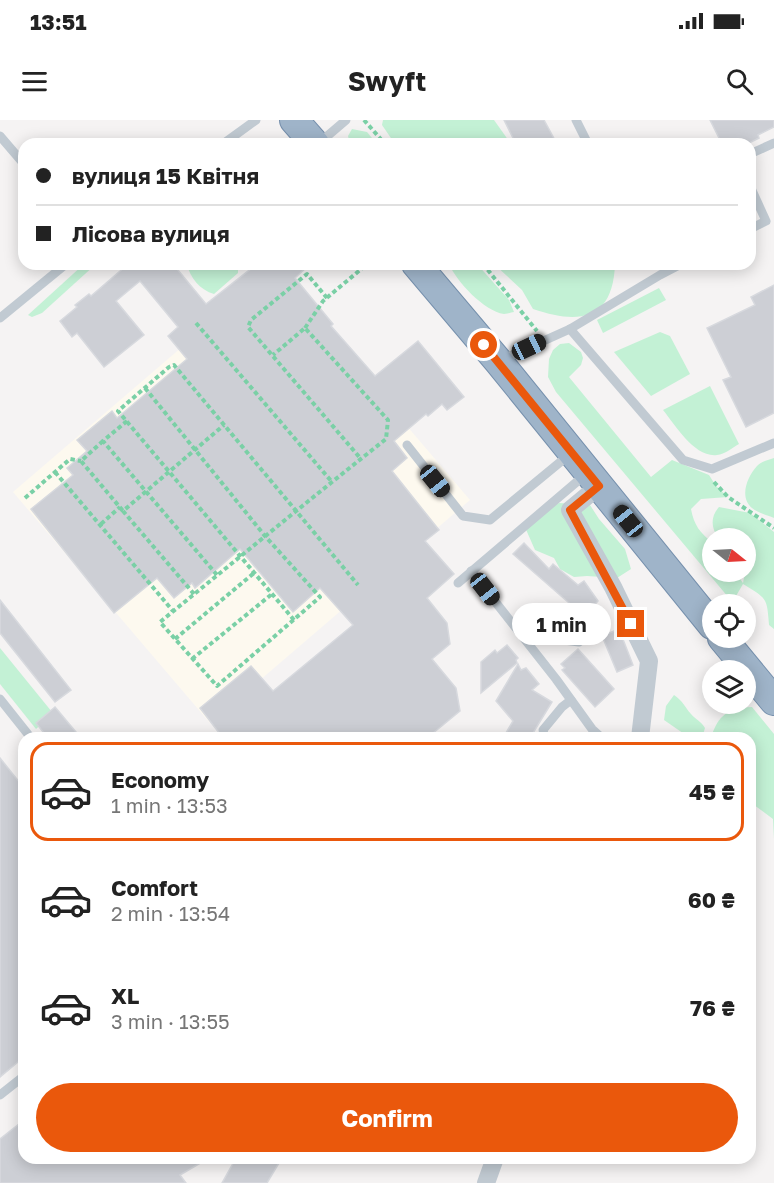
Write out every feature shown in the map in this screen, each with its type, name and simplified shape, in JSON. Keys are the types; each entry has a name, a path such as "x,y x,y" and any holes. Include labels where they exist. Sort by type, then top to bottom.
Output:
{"highway":[{"path":"294,120 310,138"},
{"path":"421,270 498,361 702,614"},
{"path":"731,648 773,697"}],"street":[{"path":"586,470 570,510 613,587 649,661 641,732"},
{"path":"486,1183 493,1164"}],"lane":[{"path":"231,138 256,120"},
{"path":"324,138 346,120"},
{"path":"576,120 585,138"},
{"path":"0,136 18,157"},
{"path":"756,151 774,143"},
{"path":"756,199 766,221 756,226"},
{"path":"0,318 59,270"},
{"path":"498,361 570,329 671,270"},
{"path":"570,329 683,460 712,469 774,443"},
{"path":"407,445 463,516 490,520 586,470"},
{"path":"458,583 586,470"},
{"path":"471,571 595,732"},
{"path":"526,641 534,636 579,642 598,624"},
{"path":"0,699 26,732"},
{"path":"544,732 562,707 571,700"},
{"path":"0,1095 18,1081"}],"path":[{"path":"364,120 380,138"},
{"path":"273,355 305,328 327,298 360,270"},
{"path":"488,270 544,340"},
{"path":"327,298 307,274 251,320 248,327 361,459"},
{"path":"196,323 332,482"},
{"path":"145,388 265,536 320,597 217,686 160,622 240,556 265,536 332,482 386,439 388,420 305,328"},
{"path":"294,620 118,411 169,367 174,365 358,585"},
{"path":"81,461 127,421"},
{"path":"101,524 145,493 224,425"},
{"path":"103,441 217,575"},
{"path":"25,498 70,459 81,461 194,594"},
{"path":"712,469 709,475 716,486 735,502 774,528"},
{"path":"55,472 173,611"},
{"path":"175,639 254,573"},
{"path":"192,658 272,594"}],"shaded area":[{"path":"274,270 470,500 210,723 13,492"}],"green space":[{"path":"383,120 494,120 507,138 391,138 382,125"},
{"path":"352,129 367,132 372,138 348,138"},
{"path":"77,270 89,270 42,313 32,317 28,315"},
{"path":"189,270 238,270 238,273 214,294 204,290"},
{"path":"482,270 509,300 514,312 504,314 496,312 480,302 453,271"},
{"path":"500,270 614,270 608,297 601,307 591,314 579,317 565,317 533,309 522,290"},
{"path":"659,288 666,300 603,333 597,320"},
{"path":"660,332 670,336 690,374 651,396 614,352"},
{"path":"569,343 581,352 583,358 581,365 569,377 651,477 672,460 709,475 716,486 728,497 701,499 691,509 694,520 702,533 702,566 556,392 548,377 549,359 553,350 560,344"},
{"path":"710,386 739,444 717,455 709,455 693,446 663,410"},
{"path":"774,458 774,518 752,508 745,493 750,476 757,466"},
{"path":"559,503 590,505 625,549 631,569 617,578 574,577 560,569 554,558 535,550 524,525"},
{"path":"719,507 750,513 774,532 774,629 769,625 766,604 761,596 743,584 737,594 726,594 716,582 756,582 756,528 714,528 713,519"},
{"path":"0,648 52,712 36,729 0,684"},
{"path":"674,695 701,723 705,728 704,732 681,732 664,720 666,706"},
{"path":"756,712 774,734 774,839 773,819 756,806 756,732 713,732 725,714 756,714"}],"building":[{"path":"504,120 544,120 554,138 513,138"},
{"path":"710,120 774,120 774,127 758,135 759,138 756,140 719,138"},
{"path":"121,270 178,270 206,304 249,270 304,270 295,278 333,324 331,326 375,376 418,341 464,397 447,410 442,404 428,416 426,414 394,441 407,458 392,471 439,530 425,541 454,574 427,598 447,623 450,644 432,659 456,688 460,711 434,732 218,732 200,708 251,666 273,691 353,625 320,588 293,612 240,549 195,588 192,583 174,598 157,578 114,613 31,509 73,475 67,468 87,451 77,440 112,411 117,418 187,359 168,336 178,327 140,281 116,301 144,335 104,367 77,333 72,337 60,321 77,307 75,305 89,294 91,296"},
{"path":"774,285 774,413 746,427 723,380 731,377 707,328 755,305 751,297"},
{"path":"524,543 549,569 553,564 578,585 584,581 598,601 584,616 513,554"},
{"path":"0,600 71,690 55,702 0,633"},
{"path":"619,629 633,665 617,672 602,636"},
{"path":"507,645 518,658 517,663 481,693 481,662 495,650 497,653"},
{"path":"578,649 614,689 595,707 562,670 565,668 561,664"},
{"path":"518,664 521,670 526,668 539,684 532,690 552,702 534,732 507,732 513,721 496,701"},
{"path":"55,707 76,732 43,732 36,723"},
{"path":"0,758 18,780 18,1062 0,1077"},
{"path":"18,1125 18,1164 199,1164 180,1175 186,1183 0,1183 0,1139"},
{"path":"233,1164 278,1164 267,1183 222,1183"}],"route":[{"path":"484,345 599,486 570,510 631,624"}]}
